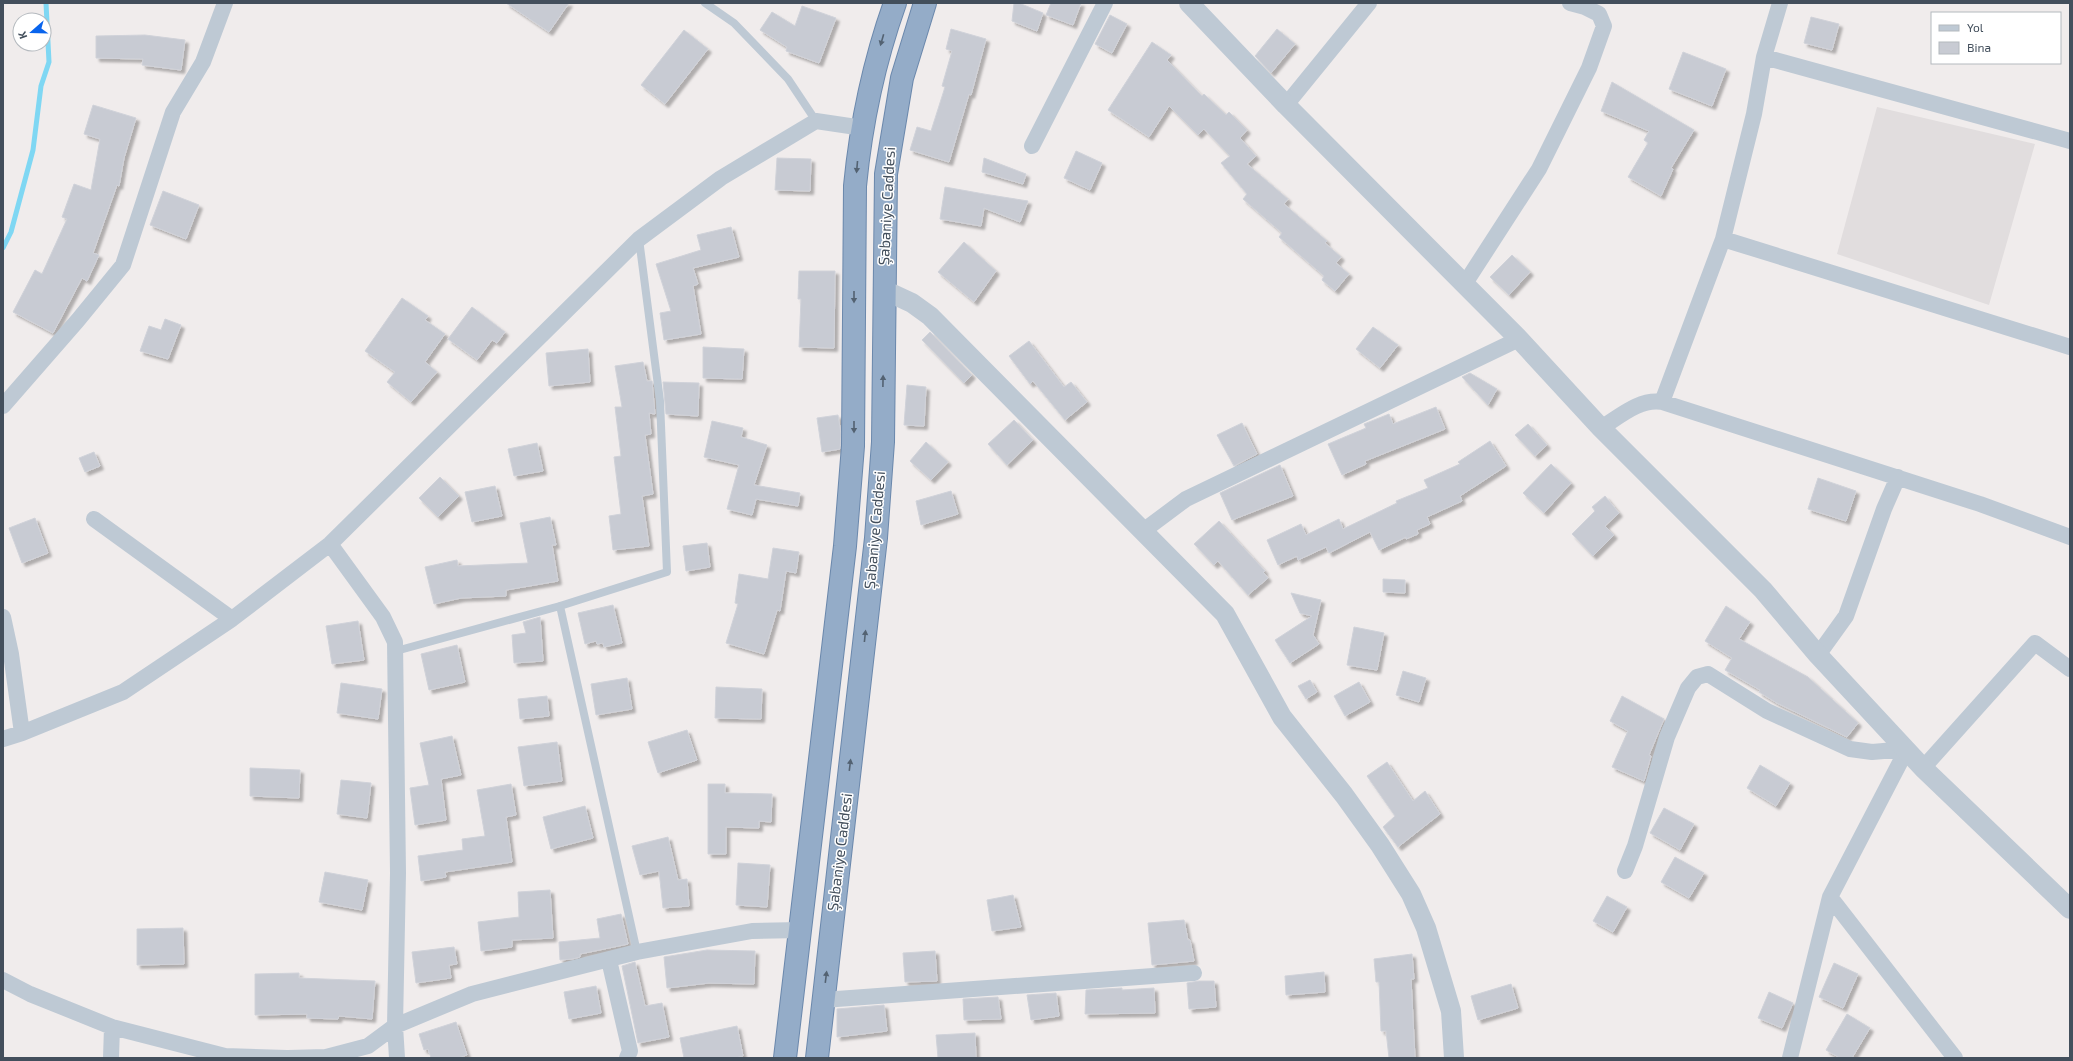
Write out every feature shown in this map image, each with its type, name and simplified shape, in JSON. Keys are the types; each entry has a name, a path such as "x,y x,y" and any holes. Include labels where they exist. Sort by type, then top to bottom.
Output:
{"highway":[{"path":"785,1058 845,546 853,446 855,186 863,128 873,74 895,3"},
{"name":"Şabaniye Caddesi","path":"817,1058 876,538 882,442 885,205 892,134 902,78 925,3"}],"street":[{"path":"3,406 78,320 123,265 172,112 203,62 225,3"},
{"path":"1032,146 1106,3"},
{"path":"1189,3 1286,105 1519,339 1601,428 1763,590 1818,656 1907,749 1923,768 2070,909"},
{"path":"1286,105 1369,3"},
{"path":"1464,285 1539,169 1589,68 1604,26 1599,14 1585,7 1570,3"},
{"path":"1662,402 1723,239 1754,114 1764,57 1780,3"},
{"path":"1764,57 2070,141"},
{"path":"3,739 22,733 123,692 232,619 330,544 639,240 721,178 816,121 863,128"},
{"path":"1723,239 2070,347"},
{"path":"884,290 912,303 930,316 1225,614 1282,717 1344,794 1380,844 1411,894 1426,928 1452,1011 1454,1058"},
{"path":"1143,531 1186,499 1519,339"},
{"path":"1601,428 1639,405 1653,400 1662,402 1898,477 2049,528 2070,537"},
{"path":"1818,656 1846,616 1884,509 1898,477"},
{"path":"94,519 232,619"},
{"path":"330,544 384,617 395,642 398,873 397,1058"},
{"path":"3,617 11,654 22,733"},
{"path":"1923,768 2035,643 2070,669"},
{"path":"1625,871 1636,846 1667,737 1688,688 1697,677 1708,674 1767,711 1850,749 1872,752 1907,749"},
{"path":"1790,1058 1830,897 1907,749"},
{"path":"1830,897 1955,1058"},
{"path":"3,980 30,994 112,1027 225,1056 287,1058 326,1057 368,1046 396,1026 472,994 637,952 752,931 801,930"},
{"path":"609,960 630,1050 627,1058"},
{"path":"823,1000 1194,973"},
{"path":"111,1058 112,1027"}],"lane":[{"path":"705,3 734,23 788,79 816,121"},
{"path":"396,651 560,606 667,572 660,401 639,240"},
{"path":"560,606 637,952"}],"shaded area":[{"path":"1877,107 2035,144 1989,305 1837,254"}],"building":[{"path":"506,3 569,3 549,32"},
{"path":"1014,3 1019,3 1043,13 1037,31 1012,21"},
{"path":"1051,3 1081,3 1073,25 1046,15"},
{"path":"802,6 836,18 819,63 786,51 787,47 760,30 772,12 795,26"},
{"path":"1110,15 1127,24 1112,53 1095,44"},
{"path":"1811,17 1839,24 1832,50 1804,43"},
{"path":"951,29 986,39 971,95 969,94 949,162 910,150 917,127 931,131 945,87 942,86 952,51 946,49"},
{"path":"1277,29 1295,44 1271,73 1255,56"},
{"path":"684,30 708,49 665,104 641,85"},
{"path":"145,35 185,40 181,70 142,65 143,59 96,58 96,36"},
{"path":"1152,42 1171,55 1167,60 1202,96 1204,94 1226,115 1229,112 1247,130 1240,138 1256,156 1247,164 1288,199 1284,204 1327,241 1325,243 1341,257 1336,263 1349,274 1335,291 1322,280 1324,276 1279,237 1282,233 1243,199 1247,194 1221,163 1230,156 1204,129 1198,135 1169,106 1149,137 1108,110"},
{"path":"1683,52 1726,69 1712,106 1669,89"},
{"path":"1612,82 1694,130 1671,168 1673,169 1661,196 1628,177 1648,143 1644,140 1649,131 1601,111"},
{"path":"93,105 136,118 124,158 119,186 117,185 93,253 99,255 87,281 82,278 53,333 13,312 35,270 42,274 67,219 62,217 74,184 91,190 100,139 84,134"},
{"path":"1076,151 1102,163 1090,190 1064,178"},
{"path":"777,158 811,159 810,191 775,190"},
{"path":"984,158 1026,174 1023,184 982,172"},
{"path":"945,187 1028,201 1020,222 984,208 981,226 940,219"},
{"path":"163,191 199,205 186,239 150,225"},
{"path":"731,227 739,257 693,268 698,284 693,286 701,334 664,340 660,313 671,311 656,264 701,250 697,235"},
{"path":"964,242 996,271 974,302 938,272"},
{"path":"1512,255 1530,272 1509,295 1490,277"},
{"path":"799,271 835,271 834,348 799,347 801,299 798,299"},
{"path":"402,298 428,316 425,320 445,334 425,362 437,372 411,402 387,382 395,372 365,351"},
{"path":"472,307 505,332 497,343 492,340 477,360 448,339"},
{"path":"165,319 181,325 168,359 140,351 149,326 161,330"},
{"path":"1373,327 1398,345 1380,368 1356,349"},
{"path":"930,332 972,375 964,383 922,340"},
{"path":"1029,341 1064,387 1071,382 1087,402 1065,420 1033,381 1030,384 1009,356"},
{"path":"703,347 744,349 742,379 703,378"},
{"path":"588,349 590,382 549,386 546,353"},
{"path":"643,362 647,381 652,381 655,414 649,413 651,434 645,435 653,494 642,496 649,546 613,550 609,516 621,514 614,457 621,456 615,407 622,407 615,366"},
{"path":"1470,373 1497,389 1488,405 1462,377"},
{"path":"663,382 699,383 698,416 666,414"},
{"path":"907,385 926,387 924,426 904,425"},
{"path":"1436,407 1445,429 1365,461 1366,464 1342,475 1328,444 1366,428 1364,424 1389,414 1393,424"},
{"path":"838,415 841,434 840,449 822,452 817,418"},
{"path":"1014,420 1033,440 1007,465 988,444"},
{"path":"712,421 743,428 741,437 767,445 754,485 800,493 798,506 756,499 752,515 727,509 739,465 704,457"},
{"path":"1242,423 1257,454 1234,466 1217,435"},
{"path":"1528,424 1547,445 1535,456 1515,435"},
{"path":"1490,441 1506,466 1460,496 1462,501 1427,517 1430,524 1417,530 1418,534 1406,539 1406,537 1379,550 1370,532 1329,553 1326,547 1298,560 1297,556 1278,565 1267,540 1301,524 1306,535 1339,519 1343,529 1397,503 1396,501 1428,488 1424,480 1460,464 1458,462"},
{"path":"926,442 948,462 931,480 910,461"},
{"path":"537,443 543,471 514,476 508,449"},
{"path":"94,452 100,466 85,472 79,458"},
{"path":"1551,464 1571,483 1544,513 1523,493"},
{"path":"1280,465 1293,496 1232,520 1220,493"},
{"path":"440,477 459,496 438,517 419,498"},
{"path":"1818,478 1856,491 1846,521 1808,509"},
{"path":"495,486 502,516 472,522 465,492"},
{"path":"951,491 958,514 921,525 916,501"},
{"path":"1605,496 1619,513 1605,526 1614,535 1593,556 1572,534 1595,511 1592,507"},
{"path":"550,517 556,545 552,545 558,581 506,590 506,596 461,598 434,604 425,567 457,560 458,566 528,563 520,523"},
{"path":"35,518 48,553 22,563 9,528"},
{"path":"1219,521 1265,571 1263,572 1268,578 1248,595 1218,561 1214,565 1194,544"},
{"path":"707,543 710,567 686,571 683,546"},
{"path":"773,548 799,552 796,573 786,571 780,611 777,610 764,654 726,643 738,604 735,603 739,574 768,579"},
{"path":"1383,579 1405,580 1405,593 1383,592"},
{"path":"1291,593 1321,600 1313,635 1319,644 1290,663 1275,640 1312,616 1300,613"},
{"path":"613,605 622,643 604,647 603,643 597,644 596,641 585,644 578,613"},
{"path":"1726,606 1750,622 1739,639 1808,677 1858,723 1847,737 1777,703 1759,692 1760,690 1725,670 1732,658 1705,641"},
{"path":"540,617 543,661 514,663 512,635 526,633 523,622"},
{"path":"358,621 364,660 332,664 326,626"},
{"path":"1354,627 1384,633 1377,670 1347,665"},
{"path":"457,645 465,682 429,690 421,654"},
{"path":"1403,671 1426,678 1419,702 1396,695"},
{"path":"627,678 632,709 596,715 591,684"},
{"path":"1310,680 1317,692 1306,699 1298,686"},
{"path":"1359,682 1370,702 1345,716 1334,696"},
{"path":"341,683 382,689 378,719 337,713"},
{"path":"716,687 762,689 761,719 715,718"},
{"path":"547,696 549,716 520,719 518,699"},
{"path":"1622,696 1664,719 1649,755 1651,756 1644,781 1612,767 1628,731 1610,721"},
{"path":"687,730 697,760 658,773 648,742"},
{"path":"452,736 461,775 441,779 446,820 415,825 410,788 429,785 420,743"},
{"path":"557,742 562,781 524,786 518,747"},
{"path":"1387,762 1413,801 1425,791 1440,814 1398,847 1383,827 1395,816 1367,776"},
{"path":"1760,765 1790,783 1776,806 1747,788"},
{"path":"250,768 300,770 299,798 250,796"},
{"path":"341,780 371,783 367,818 337,814"},
{"path":"511,784 516,815 506,817 512,862 445,872 446,877 421,881 418,856 463,850 462,839 485,836 477,790"},
{"path":"708,784 725,784 725,793 772,794 771,822 759,821 759,828 726,827 726,854 708,854"},
{"path":"585,806 593,838 551,849 543,817"},
{"path":"1664,808 1694,824 1680,850 1650,833"},
{"path":"668,837 678,880 687,879 689,906 663,908 659,871 640,875 632,846"},
{"path":"1675,857 1704,873 1689,898 1661,882"},
{"path":"738,863 770,865 767,907 736,905"},
{"path":"325,872 368,880 362,910 319,902"},
{"path":"550,890 553,938 512,940 512,947 481,951 478,922 519,917 518,892"},
{"path":"1013,895 1021,927 992,931 987,900"},
{"path":"1607,896 1627,907 1613,932 1593,921"},
{"path":"621,914 628,944 580,954 580,957 572,959 560,960 559,942 600,938 597,919"},
{"path":"1184,920 1194,961 1152,965 1148,923"},
{"path":"183,928 184,964 137,965 137,929"},
{"path":"454,947 457,964 449,965 451,978 416,983 412,952"},
{"path":"707,950 755,951 754,984 709,983 667,988 664,957"},
{"path":"935,951 937,981 905,982 903,953"},
{"path":"1412,954 1414,979 1411,979 1415,1058 1389,1058 1386,1031 1381,1031 1379,982 1376,982 1374,959"},
{"path":"635,962 645,1006 662,1003 669,1037 638,1043 622,966"},
{"path":"1834,963 1858,974 1843,1008 1819,997"},
{"path":"1324,972 1325,992 1286,995 1285,976"},
{"path":"299,973 299,978 375,981 372,1019 339,1016 338,1019 307,1018 307,1014 255,1015 255,974"},
{"path":"1214,981 1216,1007 1189,1009 1187,983"},
{"path":"1511,984 1518,1008 1478,1020 1471,996"},
{"path":"596,986 601,1013 569,1019 564,992"},
{"path":"1122,988 1122,990 1154,988 1155,1013 1085,1014 1086,990"},
{"path":"1769,992 1793,1003 1782,1028 1758,1018"},
{"path":"1056,993 1059,1016 1031,1020 1027,995"},
{"path":"998,997 1001,1019 964,1020 963,999"},
{"path":"884,1005 887,1031 837,1037 837,1009"},
{"path":"1847,1014 1870,1028 1852,1058 1840,1058 1826,1050"},
{"path":"456,1022 467,1055 458,1058 431,1058 428,1049 424,1050 419,1034"},
{"path":"737,1026 743,1056 735,1058 684,1058 680,1038"},
{"path":"975,1033 976,1058 938,1058 936,1035"}],"waterway":[{"path":"3,248 11,232 33,150 41,86 49,62 46,3"}]}
